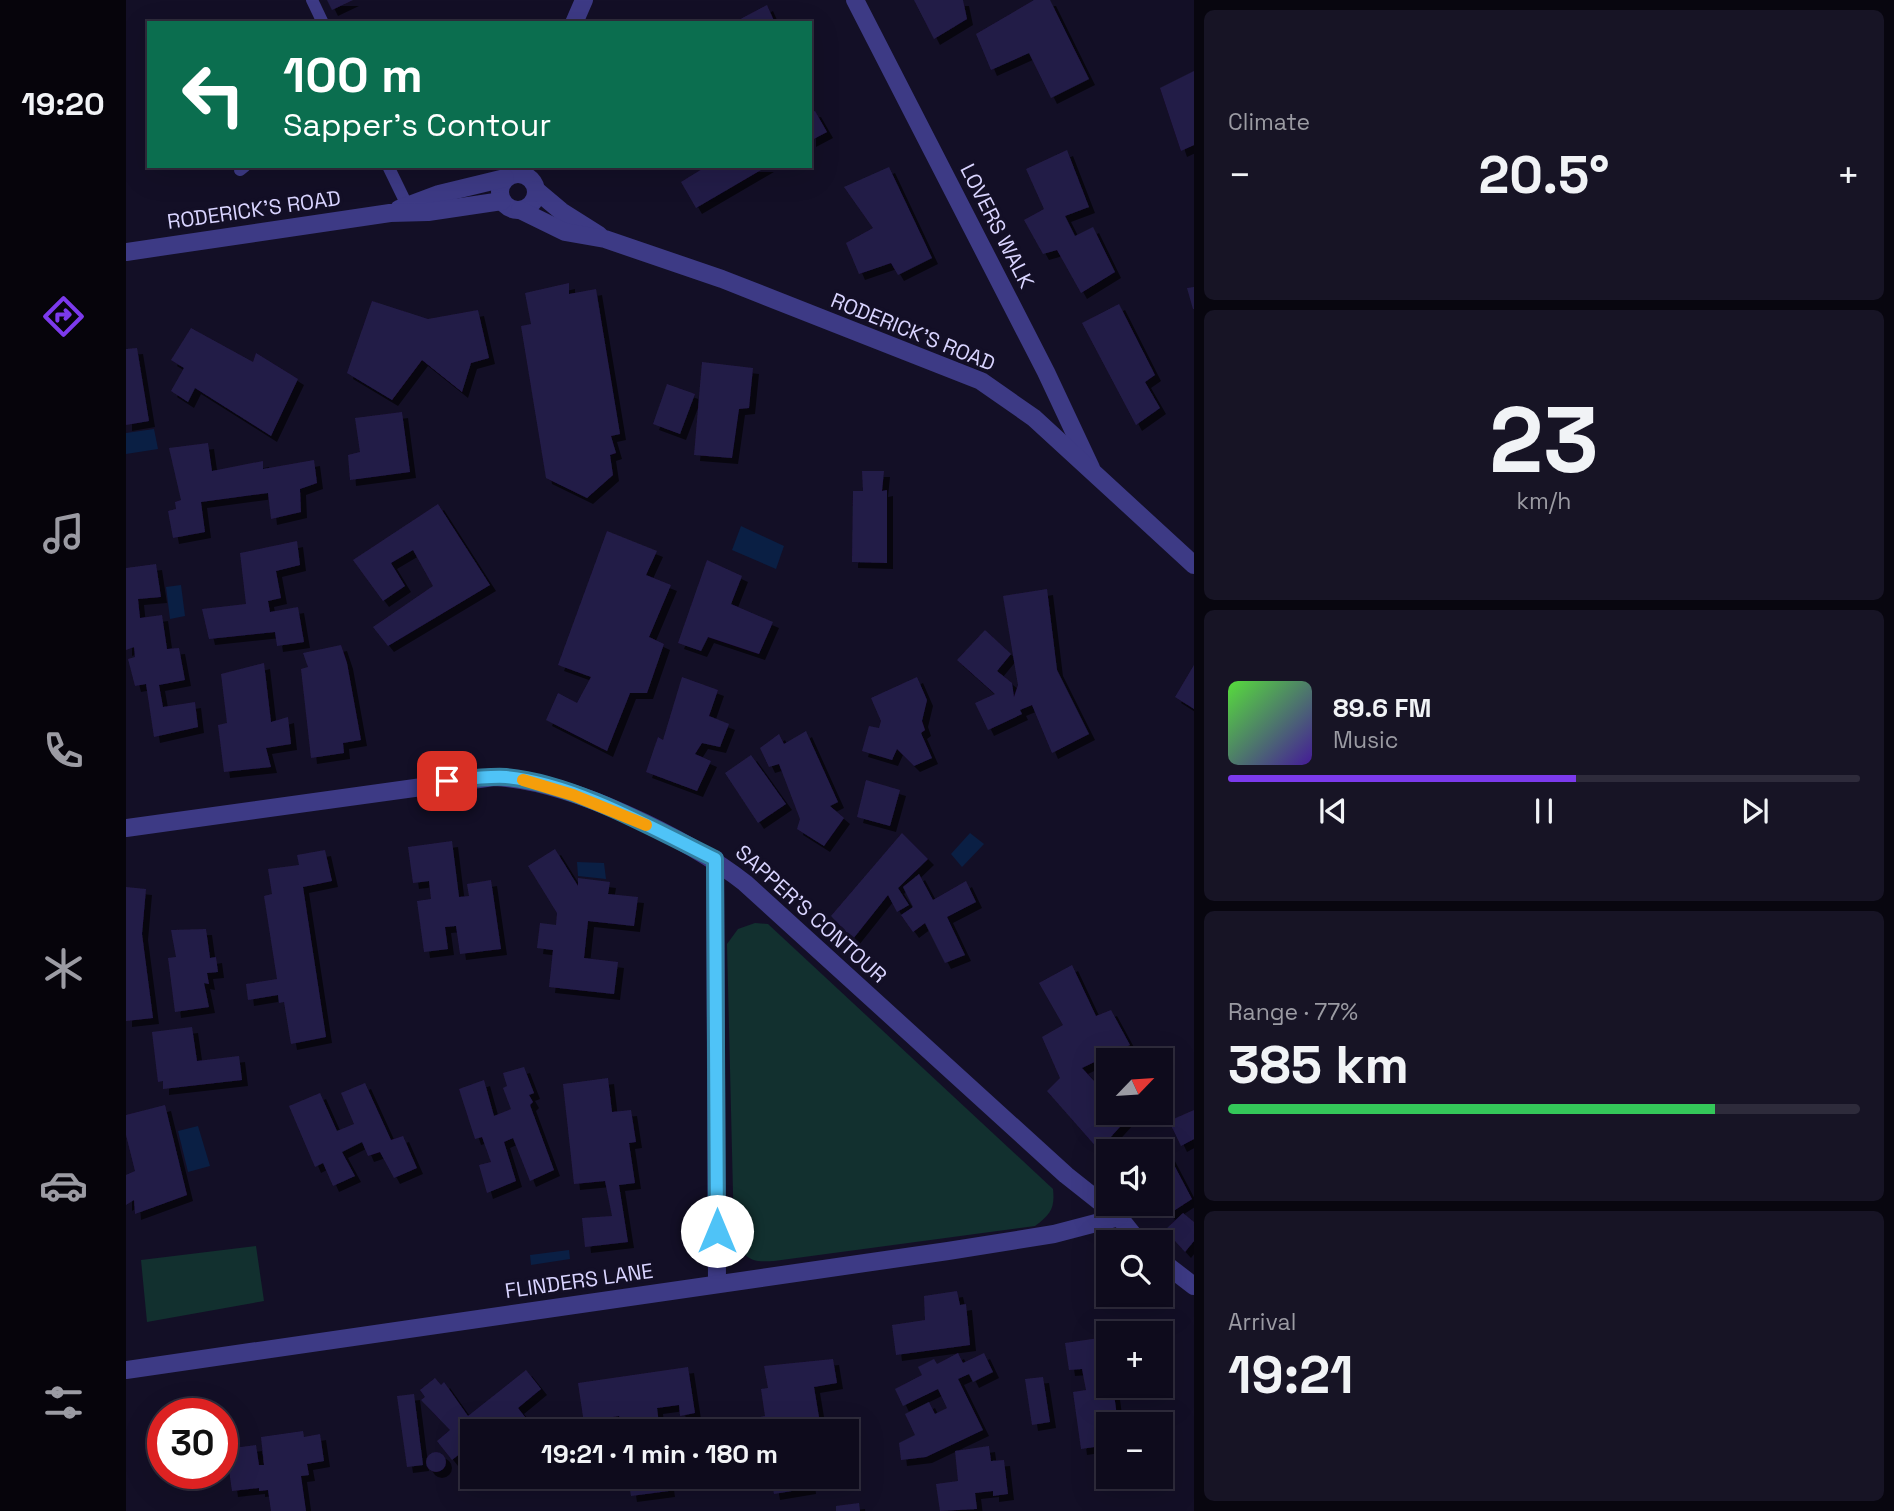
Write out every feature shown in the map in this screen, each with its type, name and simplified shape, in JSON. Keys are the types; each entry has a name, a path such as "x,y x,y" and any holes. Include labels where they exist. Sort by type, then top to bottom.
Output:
{"street":[{"path":"575,21 584,0"},
{"name":"LOVERS WALK","path":"855,0 1046,372 1094,475"},
{"path":"535,188 523,175 510,173 501,187 502,201 513,209 520,210 532,204 535,188 539,168"},
{"name":"RODERICK'S ROAD","path":"390,213 407,205 510,173"},
{"name":"RODERICK'S ROAD","path":"535,188 605,239"},
{"name":"RODERICK'S ROAD","path":"126,252 390,213 428,212 502,201"},
{"name":"RODERICK'S ROAD","path":"520,210 565,232 605,239 722,279 981,381 1034,418 1194,565"},
{"name":"SAPPER'S CONTOUR","path":"126,828 447,781 508,778 556,789 601,806 715,859 1066,1175 1119,1217 1129,1230"},
{"path":"715,859 717,1284"},
{"name":"FLINDERS LANE","path":"126,1370 1041,1237 1119,1217"},
{"path":"1173,1270 1194,1286"}],"lane":[{"path":"312,0 322,21"},
{"path":"389,168 407,205"}],"green space":[{"path":"755,923 768,924 1053,1189 1051,1210 1045,1218 1035,1226 774,1261 758,1261 744,1253 734,1234 727,944 738,929"},
{"path":"256,1246 264,1301 147,1322 141,1260"}],"water":[{"path":"154,429 158,449 126,454 126,433"},
{"path":"741,526 784,546 776,569 732,550"},
{"path":"181,585 185,616 170,619 166,587"},
{"path":"970,833 984,844 962,867 951,854"},
{"path":"577,862 604,863 606,879 578,876"},
{"path":"198,1126 210,1166 188,1172 178,1131"},
{"path":"569,1250 570,1259 531,1265 530,1255"}],"building":[{"path":"327,0 353,0 332,10"},
{"path":"914,0 963,0 967,19 934,39"},
{"path":"1034,0 1050,0 1089,79 1051,98 1029,53 991,70 976,34"},
{"path":"767,5 774,21 737,21"},
{"path":"1194,71 1194,145 1181,151 1160,88"},
{"path":"815,111 827,132 812,140 812,112"},
{"path":"1067,150 1089,207 1065,216 1075,236 1093,227 1115,272 1081,293 1057,250 1043,254 1024,220 1044,209 1026,169"},
{"path":"889,167 932,258 898,275 891,263 859,274 846,243 873,228 844,187"},
{"path":"704,168 765,168 696,208 681,182"},
{"path":"569,283 569,294 596,289 620,434 611,436 616,453 610,455 613,475 587,498 546,478 521,326 531,324 525,293"},
{"path":"1194,287 1194,309 1193,309 1187,288"},
{"path":"372,301 428,319 478,310 489,358 471,363 462,392 422,360 392,400 347,373"},
{"path":"1119,304 1155,375 1145,382 1160,408 1136,425 1082,323"},
{"path":"191,328 253,362 256,353 298,379 271,436 195,388 188,402 171,391 184,368 171,360"},
{"path":"137,348 149,421 126,425 126,349"},
{"path":"702,362 753,368 749,408 739,409 732,458 694,455"},
{"path":"667,384 695,394 680,434 653,424"},
{"path":"402,412 410,472 350,480 348,455 360,452 355,418"},
{"path":"208,443 212,471 263,461 263,469 314,460 317,483 300,489 301,512 271,519 268,493 201,502 205,532 173,538 168,511 176,509 175,502 181,500 169,448"},
{"path":"862,471 884,471 882,491 887,490 887,563 852,562 853,491 863,491"},
{"path":"438,504 490,585 388,646 373,627 433,586 413,550 391,563 405,586 383,601 353,560"},
{"path":"607,531 657,551 646,575 671,585 649,637 664,644 647,693 630,693 607,751 546,720 558,693 577,703 591,677 558,665"},
{"path":"297,541 300,565 276,571 281,598 268,601 270,612 298,607 304,642 277,646 275,632 209,639 202,609 246,604 240,553"},
{"path":"707,560 742,576 731,604 773,622 759,654 708,637 701,651 678,643"},
{"path":"156,564 161,597 138,599 140,618 162,615 167,649 179,648 185,680 159,685 163,707 195,702 198,727 154,737 146,684 135,686 128,659 135,657 134,647 126,650 126,568"},
{"path":"1047,589 1057,670 1089,734 1052,753 1032,705 1020,710 1022,714 988,730 975,703 995,694 957,660 985,630 1011,654 997,671 1012,683 1014,697 1018,685 1003,596"},
{"path":"341,645 347,663 361,740 343,743 344,753 311,758 301,669 308,667 303,653"},
{"path":"264,663 271,722 288,717 291,744 266,748 271,767 224,772 218,725 227,723 221,674"},
{"path":"1194,665 1194,709 1175,697"},
{"path":"682,677 718,690 709,716 729,724 720,747 702,743 695,754 711,761 697,791 646,772 658,737 663,740"},
{"path":"917,677 927,700 922,721 925,730 921,733 932,758 914,766 897,749 892,760 862,751 869,726 879,728 881,721 871,698"},
{"path":"806,731 838,802 830,806 844,818 824,846 797,829 800,819 779,764 769,767 760,748 779,734 784,744"},
{"path":"751,755 786,804 758,823 725,773"},
{"path":"866,780 900,790 890,826 857,817"},
{"path":"902,833 928,859 898,888 909,905 897,912 888,895 853,939 831,916"},
{"path":"452,841 459,897 469,896 467,884 491,880 501,949 460,954 456,926 445,927 448,949 424,952 417,901 431,899 429,881 413,883 408,847"},
{"path":"555,849 578,886 578,878 610,882 608,894 638,897 634,926 588,921 584,958 618,962 614,994 549,987 553,950 537,948 540,923 556,925 557,913 528,866"},
{"path":"325,850 332,881 303,887 326,1037 291,1044 284,1002 279,1003 278,995 248,1000 246,984 277,979 264,896 272,894 268,869 299,865 297,855"},
{"path":"919,874 933,900 966,881 976,902 947,917 965,955 945,963 925,923 913,932 901,915 913,907 903,887"},
{"path":"126,887 146,889 142,934 153,1018 126,1021"},
{"path":"206,929 210,958 216,957 218,972 207,973 209,984 204,983 209,1007 175,1012 168,958 176,957 171,930"},
{"path":"1072,965 1096,1016 1111,1010 1130,1045 1124,1048 1096,1048 1096,1061 1082,1068 1096,1083 1096,1125 1122,1125 1109,1139 1096,1139 1096,1147 1047,1091 1060,1078 1042,1037 1063,1025 1039,983"},
{"path":"192,1027 197,1061 239,1056 242,1080 163,1089 163,1081 158,1082 152,1032"},
{"path":"524,1067 534,1093 529,1095 533,1102 530,1105 554,1170 530,1181 513,1138 504,1142 516,1181 487,1193 479,1165 491,1162 482,1137 475,1139 459,1089 484,1080 494,1116 511,1109 503,1088 507,1086 503,1073"},
{"path":"608,1078 612,1112 631,1110 636,1142 629,1143 635,1183 619,1185 628,1242 585,1247 582,1218 612,1216 605,1181 574,1184 563,1084"},
{"path":"365,1083 391,1140 403,1136 417,1168 394,1178 380,1152 368,1156 362,1142 342,1152 355,1176 333,1186 323,1163 315,1167 289,1106 320,1093 337,1131 354,1124 341,1093"},
{"path":"165,1105 187,1195 135,1214 134,1200 126,1205 126,1175 135,1171 126,1135 126,1115"},
{"path":"1194,1110 1194,1139 1181,1146 1171,1125 1173,1119"},
{"path":"1173,1163 1192,1199 1173,1211"},
{"path":"1183,1213 1194,1222 1194,1241 1185,1252 1173,1239 1173,1230 1165,1230"},
{"path":"957,1291 960,1305 966,1304 970,1345 896,1355 892,1325 925,1320 924,1296"},
{"path":"1096,1338 1096,1398 1115,1398 1116,1412 1096,1412 1096,1447 1081,1449 1073,1392 1086,1390 1082,1369 1069,1370 1065,1343"},
{"path":"958,1353 963,1363 984,1353 993,1372 973,1382 969,1374 958,1379 983,1430 926,1457 901,1460 899,1443 915,1435 905,1414 929,1402 935,1414 947,1408 938,1389 903,1406 895,1389 922,1375 918,1367 934,1359 937,1364"},
{"path":"833,1359 837,1383 814,1387 819,1419 748,1419 765,1416 761,1389 768,1388 764,1366"},
{"path":"688,1367 695,1413 680,1416 679,1405 657,1408 658,1419 620,1419 619,1416 583,1419 578,1383"},
{"path":"526,1370 541,1389 518,1408 525,1417 523,1419 460,1419 460,1454 452,1460 437,1441 450,1430 421,1400 425,1397 420,1390 435,1378 441,1385 444,1382 468,1416"},
{"path":"1043,1377 1050,1422 1032,1425 1025,1379"},
{"path":"414,1394 423,1465 407,1467 397,1396"},
{"path":"303,1431 304,1437 320,1434 324,1461 307,1464 309,1475 301,1476 306,1511 271,1511 268,1490 259,1491 259,1488 232,1491 238,1489 238,1447 256,1445 259,1465 264,1465 261,1437"},
{"path":"989,1446 991,1461 1004,1460 1008,1494 993,1496 993,1491 975,1493 977,1509 940,1511 936,1484 958,1481 955,1451"},
{"path":"436,1452 443,1455 446,1462 443,1469 436,1472 429,1469 426,1462 429,1455"},
{"path":"630,1489 669,1489 669,1491 631,1496"},
{"path":"773,1489 804,1489 774,1494"},
{"path":"859,1503 860,1511 836,1511 836,1506"}],"slow traffic":[{"path":"523,780 573,795 646,825"}],"route":[{"path":"447,781 508,778 556,789 665,834 715,859 717,1231"}]}
